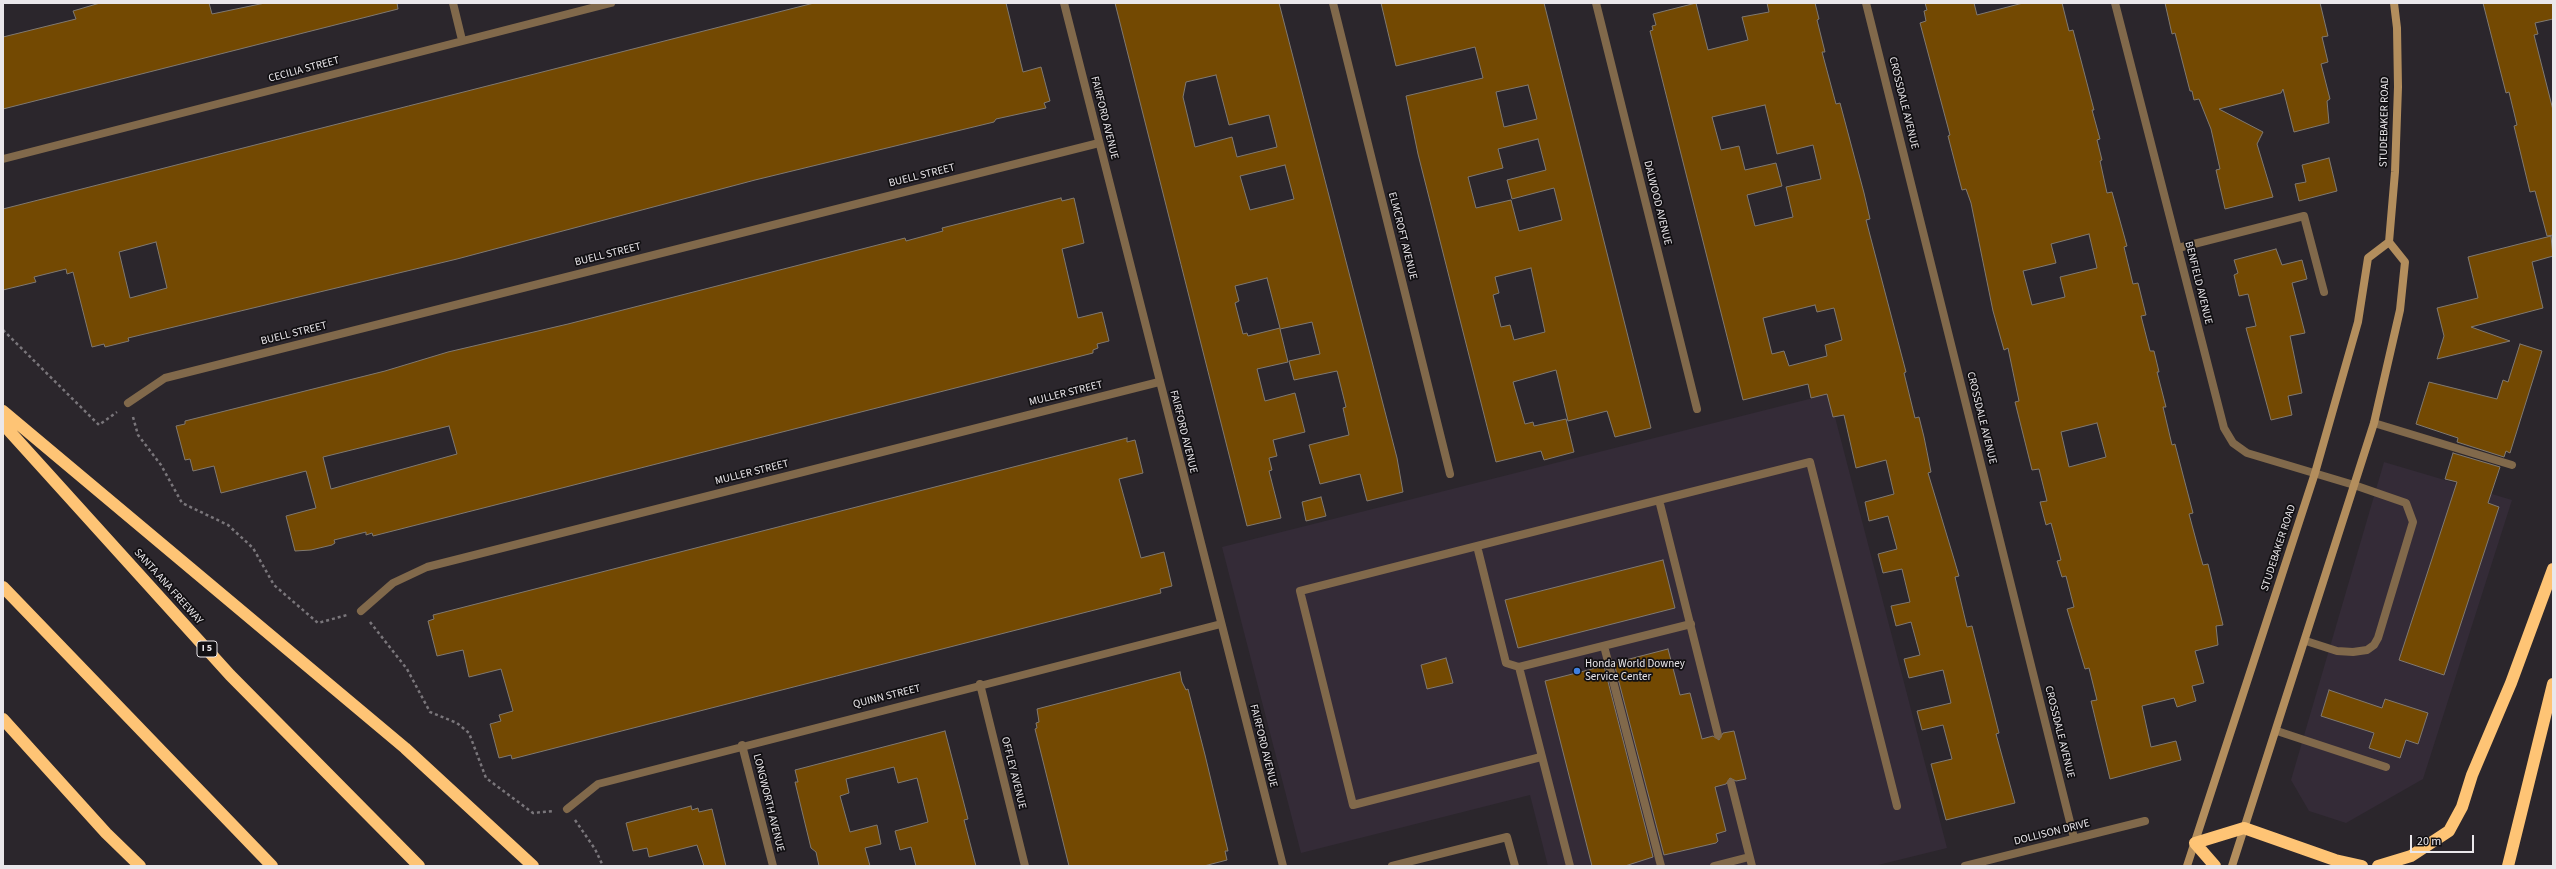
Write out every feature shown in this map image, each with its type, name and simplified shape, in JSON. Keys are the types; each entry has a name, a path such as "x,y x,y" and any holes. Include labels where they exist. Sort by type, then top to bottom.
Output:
{"highway":[{"path":"3,411 406,748 533,866"},
{"name":"SANTA ANA FREEWAY","path":"3,424 230,675 419,866"},
{"path":"2378,866 2411,856 2449,831 2462,807 2472,775 2511,683 2553,569"},
{"path":"3,587 272,866"},
{"path":"2508,866 2553,684"},
{"path":"3,719 106,833 140,866"},
{"path":"2215,866 2194,843 2244,828 2335,860 2362,866"}],"main road":[{"name":"STUDEBAKER ROAD","path":"2187,866 2315,473 2358,322 2368,258 2389,242 2395,172 2398,87 2394,3"},
{"path":"2232,866 2306,641 2374,422 2392,347 2405,278 2405,262 2389,242"}],"street":[{"path":"453,3 462,40"},
{"name":"CECILIA STREET","path":"3,159 611,3"},
{"name":"FAIRFORD AVENUE","path":"1064,3 1283,866"},
{"name":"ELMCROFT AVENUE","path":"1333,3 1450,474"},
{"name":"DALWOOD AVENUE","path":"1596,3 1697,409"},
{"name":"CROSSDALE AVENUE","path":"1866,3 2074,838"},
{"name":"BENFIELD AVENUE","path":"2115,3 2224,428 2234,443 2247,453 2354,485 2406,503 2412,522 2378,638 2374,645 2367,650 2353,652 2337,651 2306,641"},
{"name":"BUELL STREET","path":"128,403 165,378 1099,143"},
{"path":"2178,248 2304,216 2324,292"},
{"name":"MULLER STREET","path":"362,611 393,583 427,567 1159,382"},
{"path":"2374,422 2512,465"},
{"path":"1541,757 1353,805 1300,591 1810,462 1898,806"},
{"path":"1659,500 1718,735"},
{"path":"1477,546 1506,663 1519,667 1690,624"},
{"name":"QUINN STREET","path":"567,809 598,784 742,745 1221,624"},
{"path":"1604,646 1661,866"},
{"path":"1519,667 1570,866"},
{"name":"OFFLEY AVENUE","path":"980,684 1025,866"},
{"path":"2277,730 2386,767"},
{"name":"LONGWORTH AVENUE","path":"742,745 773,866"},
{"path":"1731,783 1752,866"},
{"name":"DOLLISON DRIVE","path":"1965,866 2145,821"},
{"path":"1392,866 1507,837 1515,866"},
{"path":"1714,866 1749,857"}],"path":[{"path":"3,330 99,425 128,403 138,435 161,465 182,503 228,525 253,548 274,585 318,623 362,611 407,670 430,712 457,723 469,733 486,778 533,813 567,809 595,849 603,866"}],"shaded area":[{"name":"Honda World Downey Service Center","path":"1829,394 1947,848 1874,866 1548,866 1530,795 1301,853 1222,547"},
{"path":"2384,462 2512,500 2423,779 2346,823 2309,811 2291,780"}],"building":[{"path":"100,3 209,3 212,14 265,3 397,3 398,9 3,109 3,37 76,19 73,11"},
{"path":"814,3 1006,3 1023,72 1041,67 1050,101 1044,103 1046,108 996,119 994,122 755,180 457,259 128,338 129,341 105,347 104,344 92,347 73,272 67,274 66,269 34,277 36,282 3,290 3,209","holes":["156,242 167,288 130,298 119,252"]},
{"path":"1115,3 1279,3 1397,458 1403,492 1367,501 1360,474 1320,484 1309,445 1349,435 1343,408 1346,407 1337,371 1294,380 1289,361 1320,354 1312,322 1280,329 1288,362 1257,369 1265,401 1295,393 1305,432 1273,440 1277,456 1269,458 1272,470 1269,471 1281,518 1247,526","holes":["1216,75 1229,125 1269,115 1277,147 1237,157 1232,137 1195,147 1183,97 1186,82","1285,165 1294,199 1250,210 1240,176","1267,278 1280,328 1248,336 1247,333 1243,334 1235,303 1239,301 1235,286"]},
{"path":"1381,3 1544,3 1651,428 1615,437 1607,411 1568,421 1556,370 1513,382 1525,424 1533,422 1534,426 1566,419 1574,452 1544,460 1541,451 1496,462 1418,154 1406,96 1483,78 1475,47 1396,66","holes":["1528,85 1537,119 1504,127 1496,92","1538,139 1546,170 1507,180 1512,199 1554,188 1562,220 1519,231 1511,200 1476,208 1468,177 1503,168 1498,149","1531,268 1545,332 1514,340 1510,325 1501,327 1493,295 1499,293 1495,277"]},
{"path":"1696,3 1708,50 1748,40 1742,17 1769,12 1767,3 1815,3 1819,19 1817,20 1825,52 1822,52 1836,104 1840,103 1864,193 1870,219 1866,220 1906,372 1904,373 1915,418 1919,417 1924,437 1931,472 1928,473 1959,576 1955,577 1967,627 1972,626 1999,733 1996,734 2015,803 1946,820 1931,764 1952,759 1943,725 1922,730 1917,711 1951,703 1943,670 1909,678 1904,659 1920,655 1911,622 1896,626 1891,606 1910,602 1902,569 1883,573 1878,554 1897,549 1888,516 1869,521 1865,502 1894,494 1886,460 1856,468 1844,415 1833,417 1827,394 1811,398 1808,384 1743,400 1650,31 1653,30 1652,26 1656,25 1653,14","holes":["1765,105 1777,154 1813,145 1821,179 1786,187 1793,217 1755,226 1747,195 1782,186 1776,163 1745,170 1739,146 1721,150 1712,117","1815,305 1817,312 1834,308 1842,340 1825,345 1827,356 1789,366 1784,351 1772,354 1763,318"]},
{"path":"1925,3 1974,3 1977,15 2023,3 2062,3 2069,31 2073,30 2094,110 2092,110 2100,139 2097,140 2102,160 2100,161 2107,193 2112,192 2127,246 2124,247 2133,284 2138,283 2146,315 2141,316 2150,351 2154,351 2159,372 2157,372 2166,407 2163,407 2172,445 2175,444 2193,513 2189,514 2203,565 2208,564 2223,625 2216,626 2218,645 2195,651 2204,683 2192,686 2196,701 2177,707 2174,698 2142,706 2151,747 2176,741 2181,760 2110,779 2091,701 2097,700 2089,668 2085,669 2067,609 2074,607 2066,576 2062,577 2057,561 2061,560 2051,523 2046,525 2040,502 2047,501 2039,469 2032,470 2015,402 2019,401 2008,348 2004,350 1993,311 1971,203 1966,189 1962,190 1948,136 1950,135 1920,23 1926,21 1924,11 1927,10","holes":["2089,234 2097,268 2060,277 2065,297 2032,305 2023,271 2056,263 2051,244","2097,423 2106,457 2069,467 2061,432"]},
{"path":"2165,3 2320,3 2328,36 2322,37 2328,62 2321,64 2330,99 2327,101 2329,123 2294,132 2283,89 2281,93 2219,109 2263,132 2257,144 2273,197 2225,209 2216,170 2220,169 2211,129 2199,99 2194,100 2192,91 2190,91 2175,33 2172,34"},
{"path":"2483,3 2553,3 2553,19 2535,23 2538,34 2534,35 2553,110 2553,235 2547,236 2535,191 2530,192 2514,126 2517,125 2509,92 2506,93"},
{"path":"2329,158 2337,191 2299,201 2295,184 2306,182 2302,165"},
{"path":"1061,198 1062,201 1074,198 1084,243 1062,249 1078,318 1102,312 1109,341 1097,344 1098,348 1093,350 1093,353 373,536 372,533 366,535 366,532 334,540 335,543 332,545 311,550 295,551 286,516 316,508 306,471 221,493 214,466 193,471 190,459 185,460 176,426 185,424 185,421 385,371 448,352 568,324 905,238 906,241 943,231 942,228","holes":["449,426 457,454 331,489 323,457"]},
{"path":"2551,236 2553,256 2532,262 2543,308 2471,327 2510,341 2437,359 2444,336 2437,308 2478,298 2468,257"},
{"path":"2276,249 2282,265 2302,260 2307,279 2292,283 2305,333 2290,336 2302,393 2288,396 2292,415 2271,420 2246,328 2256,326 2248,294 2239,296 2234,275 2238,273 2234,260"},
{"path":"2520,344 2542,351 2510,453 2506,451 2504,457 2457,442 2458,438 2416,424 2429,382 2497,399 2503,380 2508,382"},
{"path":"1127,438 1127,442 1135,440 1143,473 1119,479 1141,558 1164,552 1172,586 1160,589 1161,593 512,759 511,755 499,758 490,724 501,721 499,715 513,711 501,669 469,677 463,650 437,656 428,621 434,619 433,615"},
{"path":"2453,453 2500,467 2488,503 2499,507 2444,675 2399,660 2457,482 2445,479"},
{"path":"1321,497 1326,516 1306,521 1302,502"},
{"path":"1663,560 1675,608 1518,648 1505,600"},
{"path":"1668,649 1680,695 1690,693 1702,739 1713,736 1719,740 1723,733 1734,731 1746,779 1736,781 1730,778 1726,784 1715,787 1726,831 1716,834 1718,841 1716,843 1664,855 1614,663"},
{"path":"1446,658 1453,683 1427,689 1421,665"},
{"path":"1604,666 1653,857 1625,866 1592,866 1545,681"},
{"path":"1180,672 1182,682 1186,690 1188,689 1205,755 1228,851 1225,851 1227,860 1204,866 1069,866 1035,729 1037,728 1036,723 1039,722 1037,709"},
{"path":"2329,690 2382,708 2385,699 2428,713 2418,744 2406,740 2400,758 2369,748 2374,733 2321,716"},
{"path":"945,731 968,819 964,820 976,866 916,866 911,847 900,850 895,831 928,822 917,778 898,783 894,767 846,779 849,793 840,796 850,832 877,825 881,844 865,848 870,866 819,866 816,852 811,848 795,782 798,782 795,770"},
{"path":"691,806 692,810 698,808 699,812 712,809 726,866 704,866 697,845 649,857 647,848 633,851 626,823"}],"place":[{"name":"Honda World Downey Service Center","path":"1577,671"}]}
